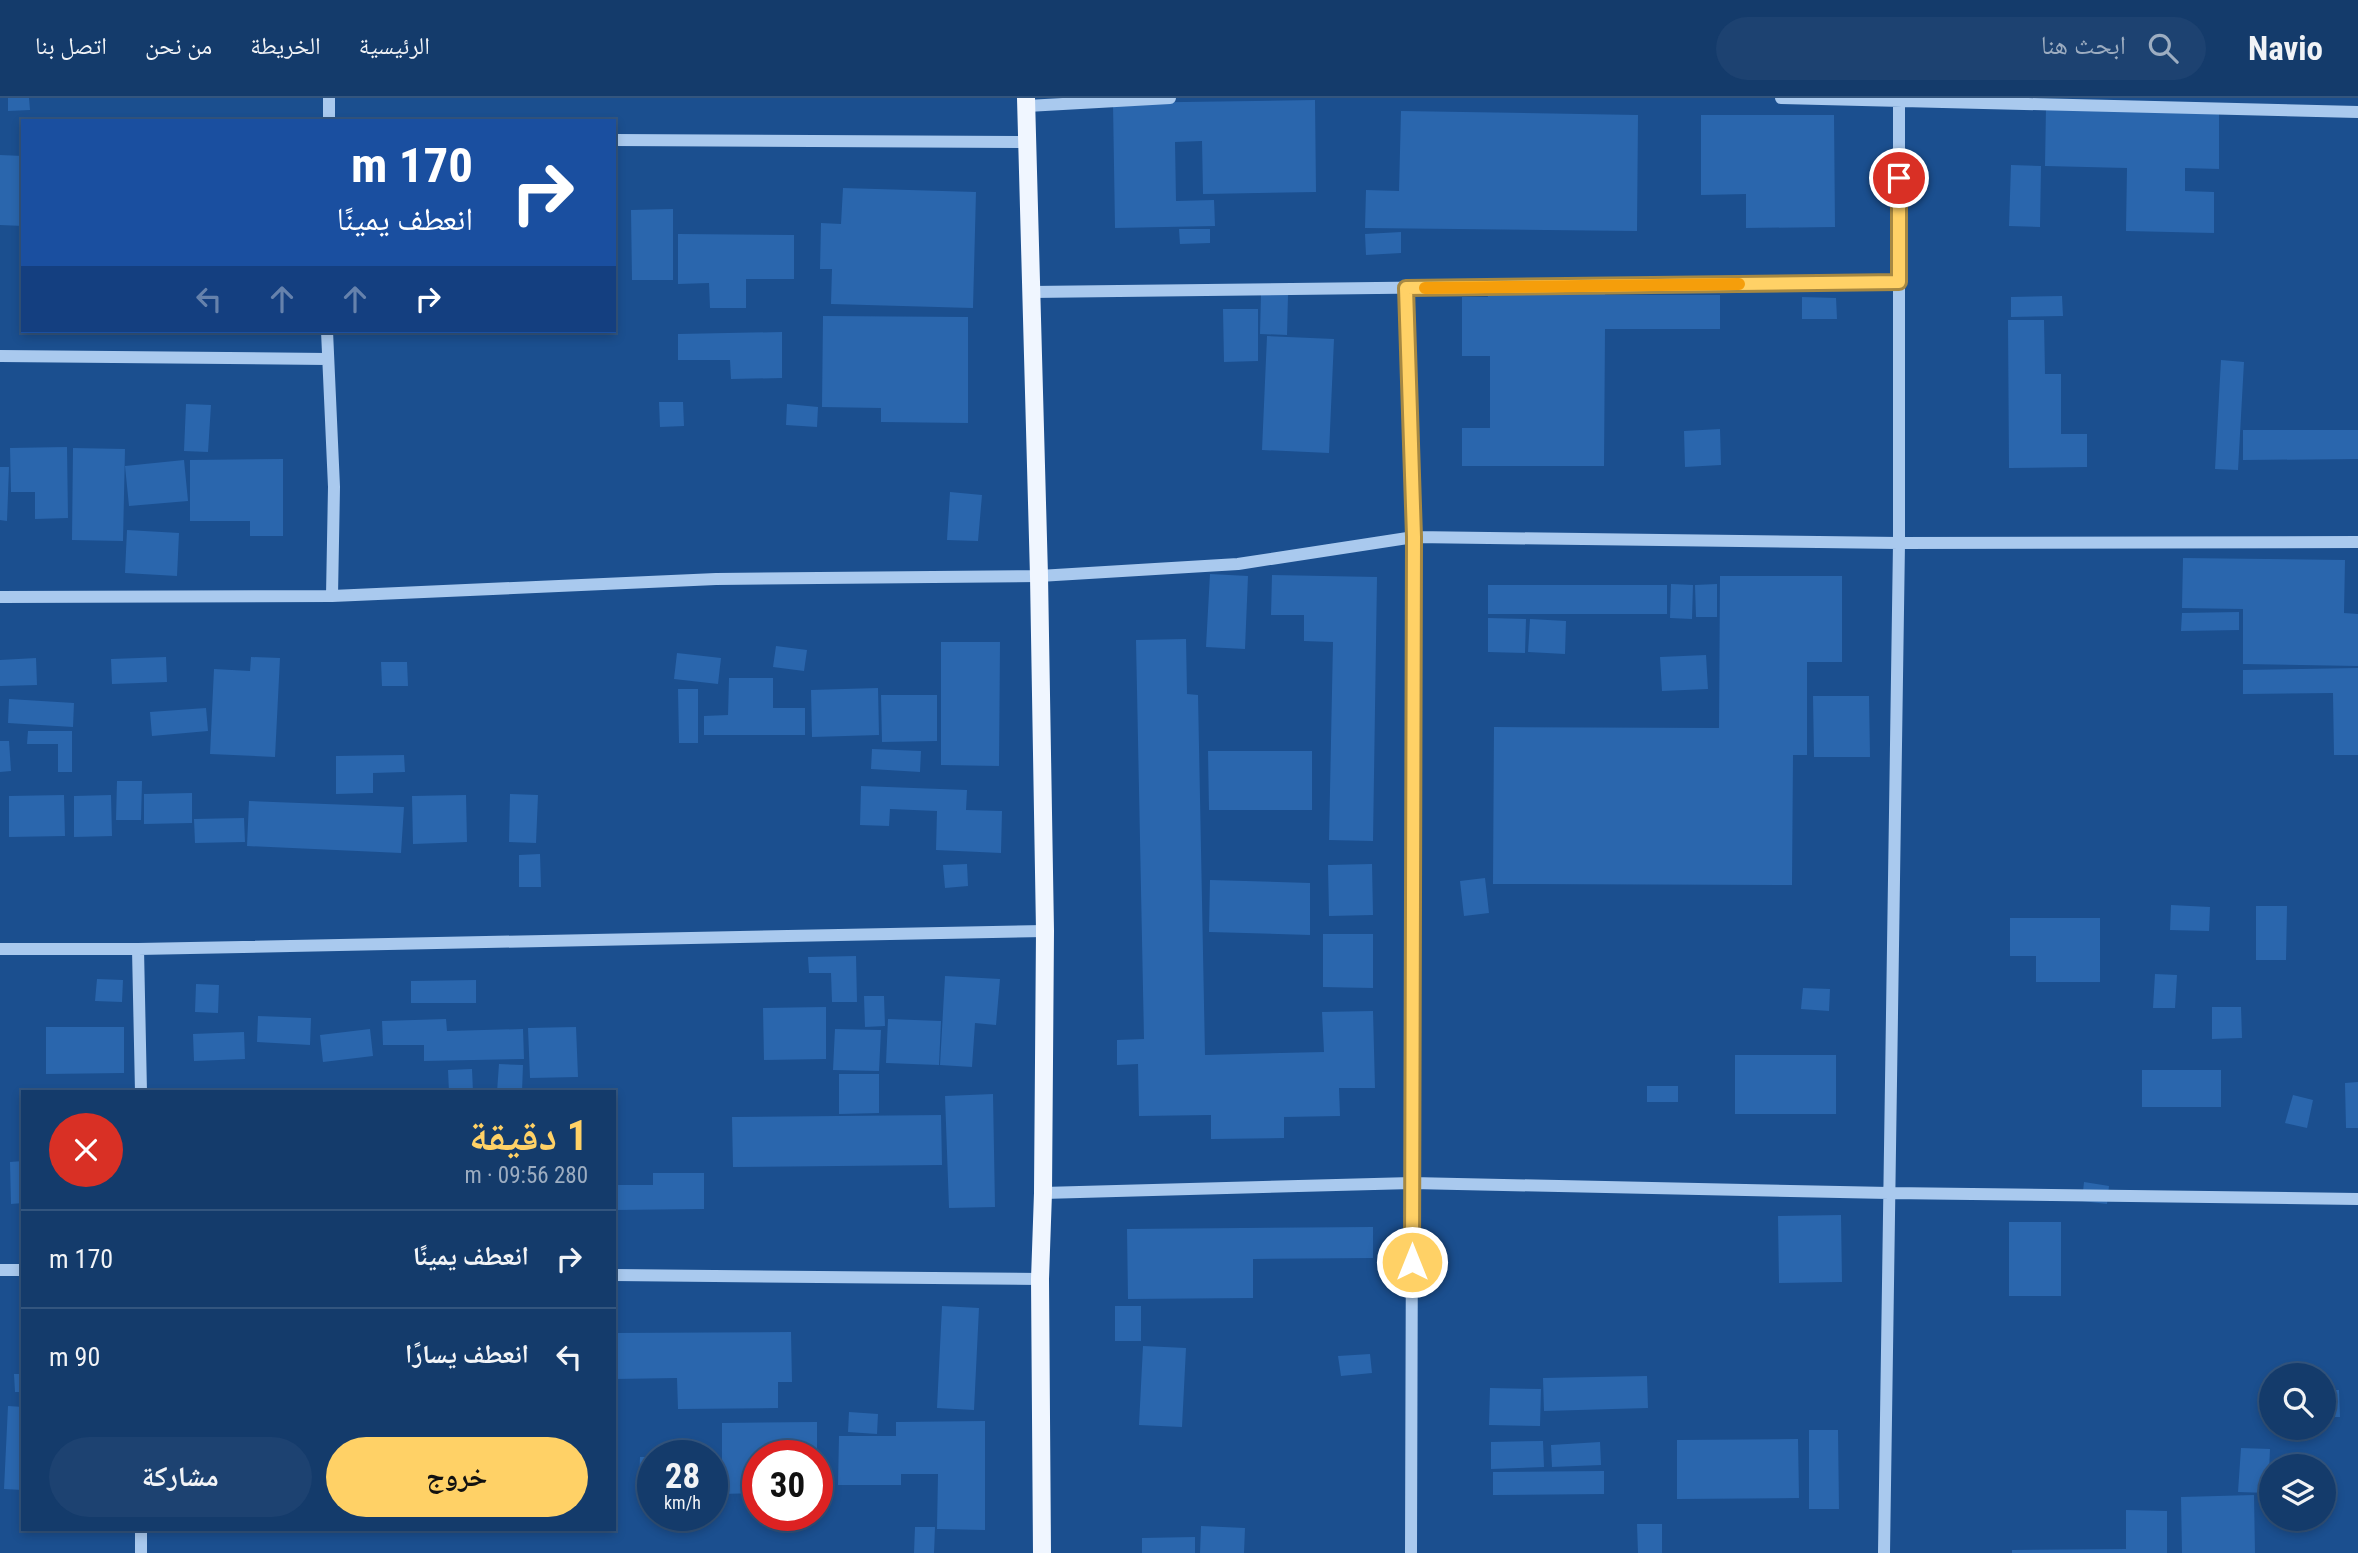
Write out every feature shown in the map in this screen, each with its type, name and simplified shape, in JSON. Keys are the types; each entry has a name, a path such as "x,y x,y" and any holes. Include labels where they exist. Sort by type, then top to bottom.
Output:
{"main road":[{"path":"1026,102 1039,576 1045,930 1040,1279 1042,1553"}],"street":[{"path":"329,98 329,119"},
{"path":"1026,102 1170,98"},
{"path":"1781,98 2358,112"},
{"path":"1884,1553 1899,543 1899,99"},
{"path":"616,140 1028,142"},
{"path":"1031,292 1899,282"},
{"path":"1406,288 1414,537 1411,1553"},
{"path":"327,333 334,487 332,596"},
{"path":"0,356 327,359"},
{"path":"0,597 332,596 716,579 1039,576 1238,564 1414,537 1899,543 2358,542"},
{"path":"0,949 138,949 1045,930"},
{"path":"138,949 141,1090"},
{"path":"1043,1193 1412,1182 1889,1193 2358,1199"},
{"path":"0,1270 21,1270"},
{"path":"616,1275 1040,1279"},
{"path":"141,1531 141,1553"}],"building":[{"path":"8,98 29,98 30,110 8,111"},
{"path":"1315,100 1316,192 1203,194 1202,141 1175,142 1176,201 1214,200 1215,226 1115,228 1113,103"},
{"path":"2046,106 2219,108 2219,169 2185,168 2185,191 2214,192 2214,233 2126,231 2127,168 2045,166"},
{"path":"1401,111 1638,115 1637,231 1365,228 1366,190 1399,191"},
{"path":"1701,115 1834,115 1835,227 1746,228 1746,194 1701,195"},
{"path":"0,155 21,156 21,226 0,225"},
{"path":"2011,165 2041,166 2040,227 2009,226"},
{"path":"843,188 976,192 973,308 831,304 832,269 820,269 821,223 841,224"},
{"path":"673,209 673,280 632,280 631,210"},
{"path":"1179,229 1210,229 1210,243 1180,244"},
{"path":"1401,232 1401,253 1366,255 1365,234"},
{"path":"678,234 794,235 794,279 746,279 746,308 710,308 709,283 678,284"},
{"path":"1487,289 1605,290 1605,295 1720,295 1720,329 1605,329 1604,466 1462,466 1462,428 1490,428 1490,356 1462,356 1462,297 1488,297"},
{"path":"1261,295 1288,295 1287,335 1260,334"},
{"path":"2062,296 2063,316 2011,317 2011,297"},
{"path":"1802,297 1836,298 1837,319 1802,319"},
{"path":"1223,309 1258,309 1258,361 1224,362"},
{"path":"823,316 968,317 968,423 881,422 881,408 822,407"},
{"path":"2008,320 2044,320 2045,374 2061,374 2061,434 2087,434 2087,467 2009,468"},
{"path":"782,332 782,378 731,379 730,360 678,360 678,334"},
{"path":"1267,336 1334,339 1329,453 1262,450"},
{"path":"2221,360 2244,362 2238,470 2215,469"},
{"path":"659,402 683,402 684,426 660,427"},
{"path":"186,404 211,405 208,452 184,451"},
{"path":"787,404 818,407 817,427 786,425"},
{"path":"1720,429 1721,465 1685,467 1684,431"},
{"path":"2243,430 2358,430 2358,459 2243,460"},
{"path":"67,447 68,518 35,519 35,492 11,492 10,448"},
{"path":"73,448 125,449 123,541 72,540"},
{"path":"283,459 283,536 250,536 250,521 190,521 190,460"},
{"path":"184,460 188,501 129,506 125,466"},
{"path":"0,467 9,467 7,521 0,520"},
{"path":"950,492 982,495 978,541 947,540"},
{"path":"127,530 179,533 177,576 125,573"},
{"path":"2183,558 2345,560 2344,613 2358,614 2358,666 2243,664 2243,609 2182,608"},
{"path":"1210,574 1248,576 1245,649 1206,647"},
{"path":"1272,575 1377,577 1373,841 1329,840 1333,642 1304,641 1304,615 1271,615"},
{"path":"1720,576 1842,576 1842,662 1807,662 1807,755 1793,755 1792,885 1493,884 1494,727 1719,728"},
{"path":"1671,584 1693,585 1692,619 1670,618"},
{"path":"1717,584 1717,617 1696,617 1695,585"},
{"path":"1488,585 1667,585 1667,614 1488,614"},
{"path":"2239,612 2239,630 2181,631 2182,613"},
{"path":"1488,618 1526,619 1525,653 1488,652"},
{"path":"1530,619 1566,621 1565,654 1528,652"},
{"path":"1186,639 1187,694 1198,695 1205,1055 1324,1052 1322,1012 1373,1011 1375,1088 1339,1088 1340,1116 1284,1117 1284,1138 1211,1139 1211,1115 1139,1116 1138,1064 1117,1065 1117,1040 1144,1039 1136,640"},
{"path":"941,642 1000,642 999,766 941,765"},
{"path":"776,646 807,650 804,671 773,667"},
{"path":"677,653 721,658 718,684 674,679"},
{"path":"1706,655 1708,689 1662,691 1660,657"},
{"path":"166,657 167,682 112,684 111,659"},
{"path":"251,657 280,658 275,757 210,754 214,669 250,671"},
{"path":"36,658 37,685 0,686 0,660"},
{"path":"381,662 407,662 408,686 382,686"},
{"path":"2358,668 2358,755 2334,755 2333,693 2243,694 2243,670"},
{"path":"729,678 773,678 773,708 805,708 805,735 704,735 704,716 728,715"},
{"path":"878,688 879,735 812,737 811,690"},
{"path":"678,689 698,689 698,743 679,743"},
{"path":"881,695 937,695 937,741 882,742"},
{"path":"1813,696 1869,696 1870,757 1814,757"},
{"path":"9,699 74,703 73,727 8,723"},
{"path":"206,708 208,731 152,736 150,712"},
{"path":"28,731 72,731 72,772 58,772 58,744 27,744"},
{"path":"0,741 9,741 11,771 0,772"},
{"path":"872,749 921,751 920,772 871,769"},
{"path":"1208,751 1312,751 1312,810 1209,810"},
{"path":"404,755 405,772 373,773 373,793 336,794 336,756"},
{"path":"117,781 142,781 141,820 116,820"},
{"path":"861,786 967,790 966,810 1002,811 1001,853 936,850 937,811 890,809 889,826 860,825"},
{"path":"192,793 192,823 144,824 144,794"},
{"path":"510,794 538,795 536,843 509,842"},
{"path":"64,795 65,836 9,837 9,796"},
{"path":"111,795 112,836 74,837 74,796"},
{"path":"466,795 467,842 413,844 412,796"},
{"path":"249,801 404,807 401,853 247,846"},
{"path":"244,818 245,842 195,843 194,819"},
{"path":"540,854 541,887 519,887 519,855"},
{"path":"967,864 968,886 945,888 943,865"},
{"path":"1372,864 1373,915 1329,916 1328,865"},
{"path":"1485,878 1489,913 1464,916 1460,881"},
{"path":"1210,880 1310,883 1310,935 1209,932"},
{"path":"2171,905 2210,907 2209,931 2170,930"},
{"path":"2256,906 2287,906 2286,960 2256,960"},
{"path":"2010,918 2100,918 2100,982 2036,982 2036,956 2010,956"},
{"path":"1323,934 1373,934 1373,988 1323,987"},
{"path":"856,956 857,1002 832,1002 831,973 809,973 808,957"},
{"path":"2155,974 2177,975 2175,1008 2153,1008"},
{"path":"945,976 1000,979 996,1025 975,1023 972,1067 940,1065"},
{"path":"97,979 123,980 122,1002 95,1001"},
{"path":"476,980 476,1003 411,1003 411,981"},
{"path":"196,984 219,985 218,1013 195,1012"},
{"path":"1803,988 1830,989 1829,1011 1801,1009"},
{"path":"864,996 884,996 885,1026 865,1027"},
{"path":"826,1007 826,1059 764,1060 763,1008"},
{"path":"2212,1007 2241,1007 2242,1038 2212,1039"},
{"path":"258,1016 311,1018 310,1045 257,1042"},
{"path":"446,1019 447,1031 523,1029 524,1059 424,1061 424,1045 383,1045 382,1021"},
{"path":"888,1019 941,1021 939,1065 886,1063"},
{"path":"46,1027 124,1027 124,1073 46,1074"},
{"path":"576,1027 578,1077 530,1078 528,1028"},
{"path":"370,1029 373,1056 323,1062 320,1035"},
{"path":"835,1029 881,1030 879,1071 833,1070"},
{"path":"244,1032 245,1059 194,1061 193,1034"},
{"path":"1735,1055 1836,1055 1836,1114 1735,1114"},
{"path":"499,1064 523,1065 522,1090 497,1090"},
{"path":"472,1069 473,1090 449,1090 448,1070"},
{"path":"2142,1070 2221,1070 2221,1107 2142,1107"},
{"path":"839,1074 879,1074 879,1113 839,1114"},
{"path":"2358,1082 2358,1128 2346,1128 2345,1083"},
{"path":"1647,1086 1678,1086 1678,1102 1647,1102"},
{"path":"993,1094 995,1207 949,1208 945,1096"},
{"path":"2293,1095 2313,1100 2307,1128 2285,1123"},
{"path":"941,1115 942,1165 733,1167 732,1117"},
{"path":"21,1161 21,1203 11,1204 10,1162"},
{"path":"653,1173 704,1173 704,1209 616,1210 616,1185 653,1185"},
{"path":"2084,1182 2109,1186 2107,1204 2082,1201"},
{"path":"1841,1215 1842,1282 1779,1283 1778,1216"},
{"path":"2009,1222 2061,1222 2061,1296 2009,1296"},
{"path":"1373,1227 1373,1258 1253,1259 1253,1298 1128,1299 1127,1229"},
{"path":"942,1306 979,1308 974,1410 937,1408"},
{"path":"1115,1306 1141,1306 1141,1341 1115,1341"},
{"path":"791,1332 792,1382 778,1382 778,1408 678,1409 677,1378 616,1379 616,1333"},
{"path":"1143,1346 1186,1348 1182,1427 1139,1425"},
{"path":"1370,1354 1372,1373 1341,1376 1338,1356"},
{"path":"14,1374 21,1374 21,1392 15,1392"},
{"path":"1647,1376 1648,1408 1544,1411 1543,1378"},
{"path":"1490,1388 1541,1389 1540,1426 1489,1425"},
{"path":"2336,1390 2339,1390 2340,1417 2336,1417"},
{"path":"8,1406 21,1407 21,1490 4,1489"},
{"path":"849,1412 878,1414 877,1434 848,1432"},
{"path":"985,1421 985,1530 937,1529 938,1474 901,1474 901,1485 838,1485 839,1436 896,1436 896,1422"},
{"path":"817,1422 817,1440 742,1440 742,1493 728,1494 728,1440 722,1440 722,1423"},
{"path":"1809,1430 1838,1430 1839,1509 1809,1509"},
{"path":"1798,1439 1799,1498 1677,1499 1677,1440"},
{"path":"1543,1441 1544,1467 1491,1469 1491,1442"},
{"path":"1600,1442 1601,1465 1552,1467 1551,1445"},
{"path":"2241,1448 2270,1449 2270,1454 2259,1454 2259,1493 2238,1492"},
{"path":"1604,1471 1604,1494 1493,1495 1493,1472"},
{"path":"2254,1495 2255,1553 2182,1553 2181,1497"},
{"path":"2126,1510 2167,1511 2167,1553 2012,1553 2012,1550 2126,1549"},
{"path":"1637,1524 1662,1524 1662,1553 1638,1553"},
{"path":"1201,1526 1245,1528 1244,1553 1200,1553"},
{"path":"915,1527 935,1527 934,1553 914,1553"},
{"path":"1195,1537 1195,1553 1142,1553 1142,1538"}],"slow traffic":[{"path":"1425,288 1739,284"}],"route":[{"path":"1412,1262 1414,537 1406,288 1899,282 1899,178"}]}
